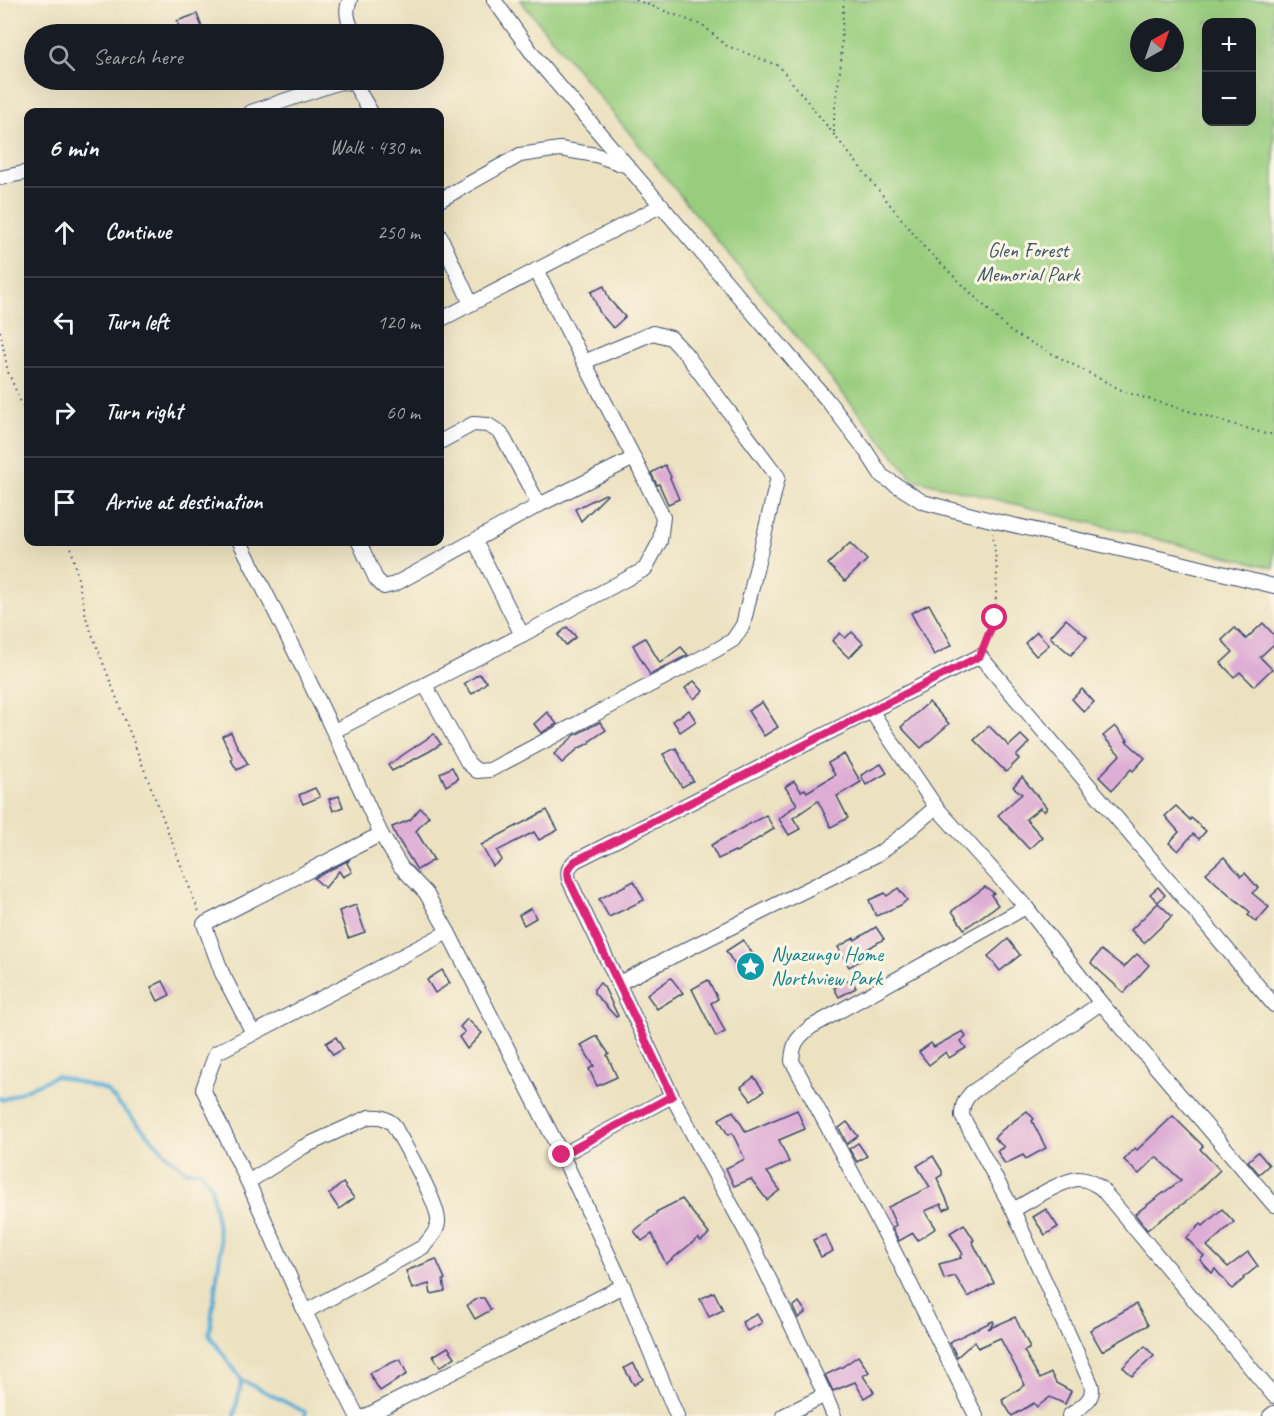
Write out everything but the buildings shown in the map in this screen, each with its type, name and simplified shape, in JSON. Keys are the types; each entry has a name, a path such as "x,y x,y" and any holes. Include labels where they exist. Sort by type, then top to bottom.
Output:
{"street":[{"path":"350,0 347,6 350,24"},
{"path":"494,0 537,60 828,401 882,476 923,502 1274,586"},
{"path":"268,108 318,90"},
{"path":"359,90 369,108"},
{"path":"444,198 520,155 560,149 596,155 629,166"},
{"path":"0,178 24,173"},
{"path":"444,318 662,205"},
{"path":"444,245 471,304"},
{"path":"334,731 645,569 660,542 663,518 536,270"},
{"path":"425,685 468,763 477,771 490,770 733,640 743,625 778,477 685,353 671,338 653,333 584,362"},
{"path":"444,440 473,424 488,425 501,433 539,505"},
{"path":"360,546 376,579 384,588 539,505 634,458"},
{"path":"475,541 522,635"},
{"path":"242,546 334,731 381,834 401,867 426,893 448,932 562,1155 623,1286 677,1416"},
{"path":"834,1416 751,1241 672,1096 569,880 567,872 575,861 980,656 1274,1005"},
{"path":"871,711 936,807 1026,907 1101,1003 1274,1204"},
{"path":"619,983 878,854 936,807"},
{"path":"253,1033 222,973 204,924 381,834"},
{"path":"976,1416 890,1243 792,1061 793,1047 799,1037 811,1027 1026,907"},
{"path":"357,1416 305,1312 248,1182 203,1089 216,1053 448,932"},
{"path":"1070,1416 1088,1401 1093,1390 1013,1210 962,1116 962,1106 971,1093 1101,1003"},
{"path":"562,1155 672,1096"},
{"path":"248,1182 303,1147 369,1117 379,1116 387,1118 393,1124 428,1189 438,1216 438,1225 423,1247 305,1312"},
{"path":"1013,1210 1069,1181 1079,1179 1090,1181 1101,1188 1274,1396"},
{"path":"366,1416 623,1286"},
{"path":"783,1416 825,1395"},
{"path":"1270,1416 1274,1413"}],"path":[{"path":"636,0 704,26 725,45 779,66 924,247 1011,332 1125,392 1266,434 1274,434"},
{"path":"834,133 844,0"},
{"path":"0,331 8,372 24,410"},
{"path":"980,656 995,618 997,570 991,520"},
{"path":"70,546 87,621 204,924"}],"green space":[{"name":"Glen Forest Memorial Park","path":"520,0 1274,0 1274,568 913,479"}],"waterway":[{"path":"0,1098 3,1100 56,1076 106,1090 167,1155 186,1171 200,1170 211,1186 221,1248 209,1335 242,1380 234,1416"},
{"path":"242,1380 305,1412 305,1416"}],"place":[{"name":"Nyazungu Home Northview Park","path":"750,966"}],"route":[{"path":"562,1155 672,1096 569,880 567,872 569,867 575,861 980,656 995,618"}]}
